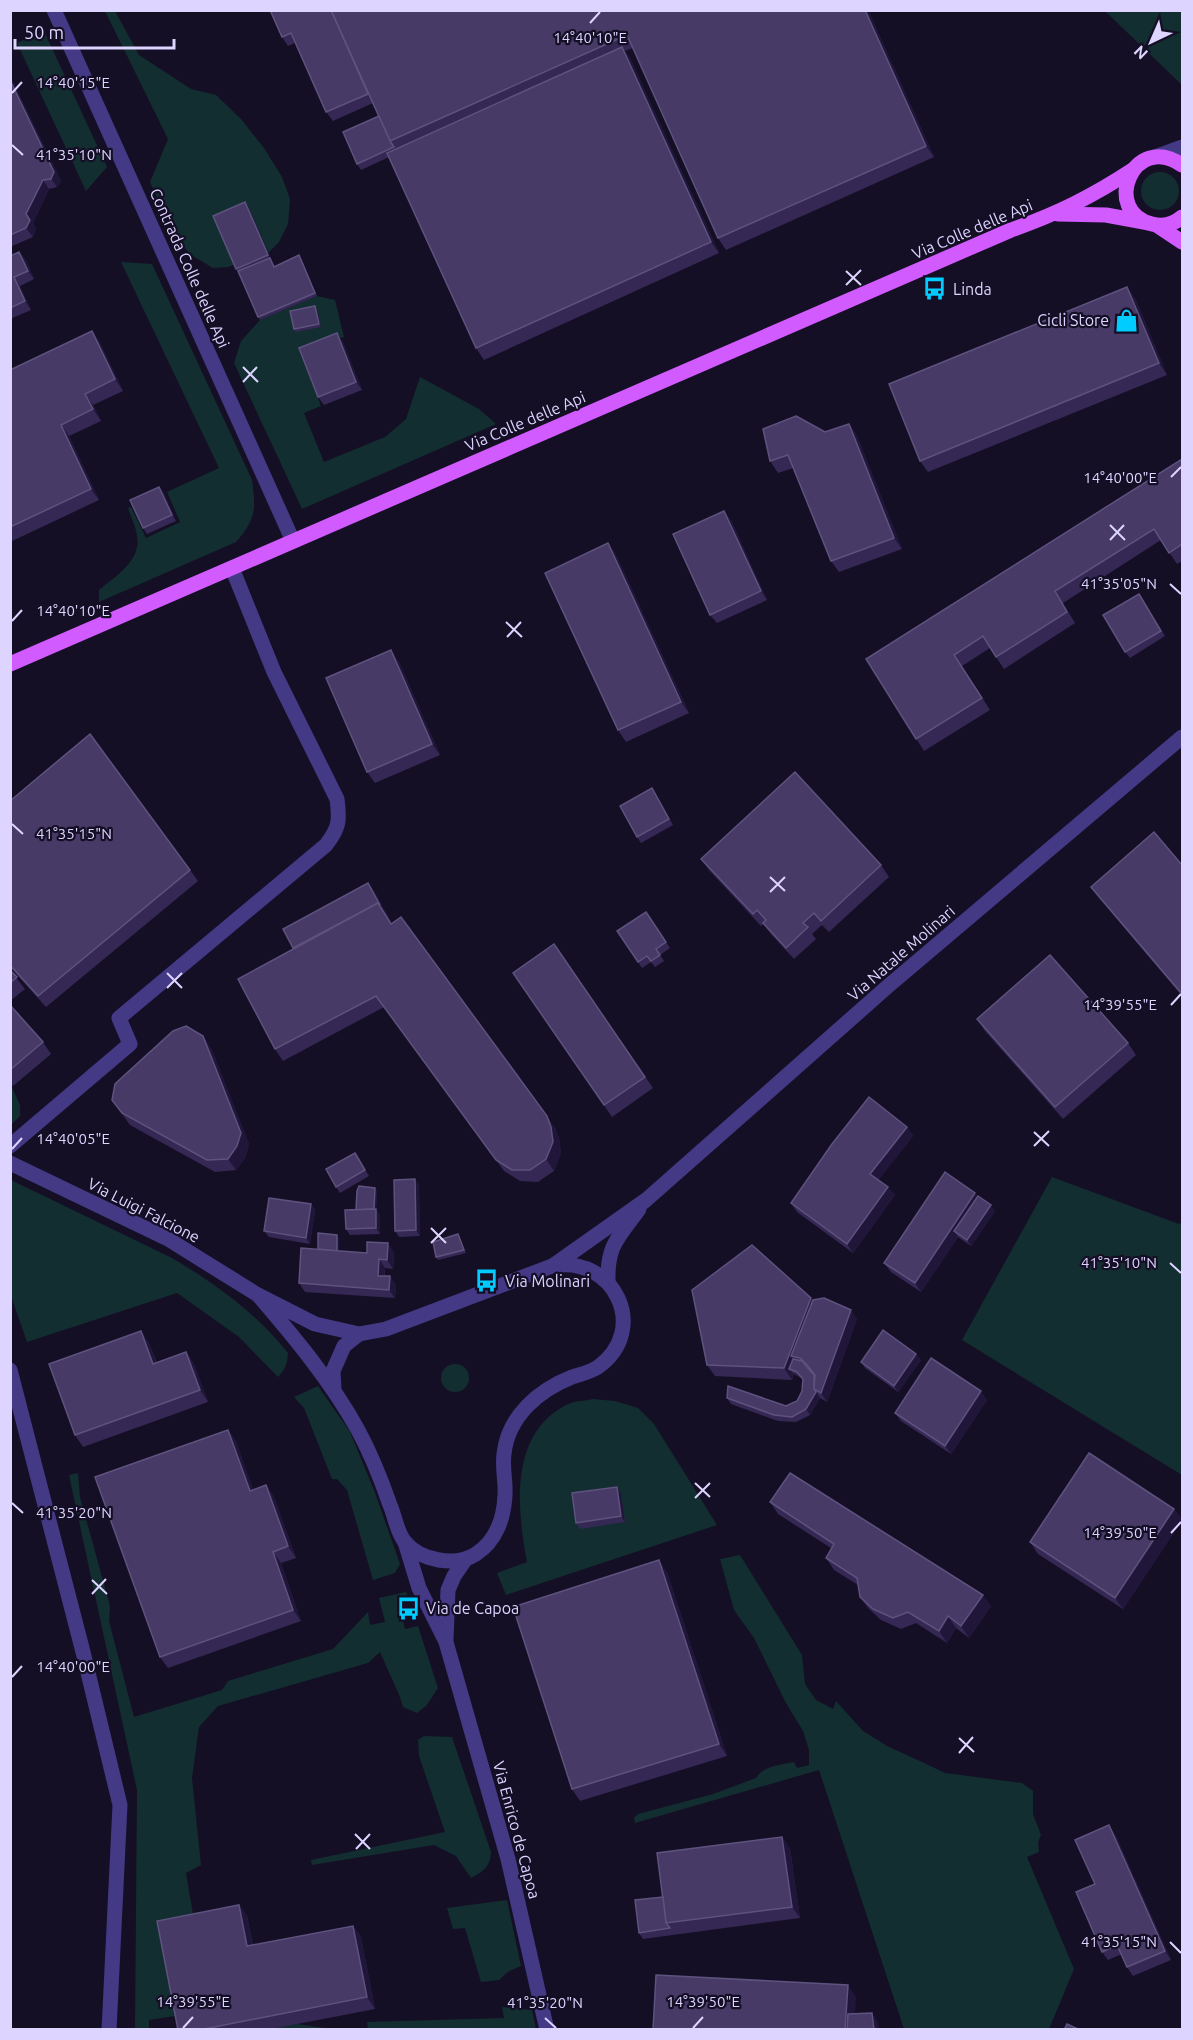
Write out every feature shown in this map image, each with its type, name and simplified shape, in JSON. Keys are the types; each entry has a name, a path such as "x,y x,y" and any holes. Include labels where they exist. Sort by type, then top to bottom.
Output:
{"main road":[{"name":"Via Colle delle Api","path":"10,664 989,240 1055,214 1099,192 1142,162 1152,158"},
{"path":"1152,158 1173,159 1182,165"},
{"path":"1134,169 1128,178 1126,189 1126,199 1131,209 1138,218 1182,242"},
{"name":"Via Colle delle Api","path":"1055,214 1107,215 1152,224"},
{"path":"1152,224 1168,225 1182,217"}],"street":[{"name":"Contrada Colle delle Api","path":"54,10 293,541"},
{"path":"1152,158 1182,147"},
{"path":"10,1146 130,1044 119,1018 326,845 336,832 339,816 337,799 274,672 231,568"},
{"name":"Via Natale Molinari","path":"552,1266 646,1200 887,987 1182,737"},
{"name":"Via Luigi Falcione","path":"10,1163 168,1239 258,1295 315,1324 359,1334"},
{"name":"Via Natale Molinari","path":"608,1282 607,1261 612,1246 646,1200"},
{"path":"334,1390 333,1371 339,1355 344,1346 359,1334 386,1329 552,1266 572,1265 595,1273 608,1282 620,1301 624,1313 622,1335 617,1347 597,1368 548,1388 527,1405 520,1414 508,1437 504,1454 505,1496 501,1521 485,1547 465,1560 452,1562 422,1554 405,1542"},
{"name":"Via Luigi Falcione","path":"258,1295 300,1343 334,1390 358,1429 376,1467 398,1529 405,1542"},
{"path":"10,1370 81,1641 120,1805 109,2030"},
{"name":"Via Enrico de Capoa","path":"405,1542 418,1588 446,1642 508,1859 547,2030"},
{"name":"Via Enrico de Capoa","path":"446,1642 448,1590 465,1560"}],"green space":[{"path":"105,11 115,11 139,55 191,89 216,95 241,119 264,148 282,177 290,199 288,224 279,242 268,253 228,267 213,268 191,255 175,236 150,182 168,139"},
{"path":"1105,11 1182,11 1182,85"},
{"path":"44,31 107,167 86,191 17,43"},
{"path":"1160,172 1173,178 1179,191 1173,204 1160,210 1147,204 1141,191 1147,178"},
{"path":"121,262 152,264 252,480 254,507 248,527 236,542 99,602 99,590 126,567 135,553 136,533 128,508 131,507 146,538 180,522 167,492 219,468"},
{"path":"317,296 335,300 344,337 301,354 321,406 304,413 324,462 385,437 406,419 420,377 479,409 496,424 302,509 234,363 241,341 260,320"},
{"path":"10,1083 20,1105 20,1116 11,1125"},
{"path":"1052,1177 1179,1224 1182,1222 1182,1475 962,1340"},
{"path":"11,1180 172,1258 220,1289 263,1325 288,1353 283,1371 278,1377 239,1337 177,1293 27,1342 11,1296"},
{"path":"455,1364 465,1368 469,1378 465,1388 455,1392 445,1388 441,1378 445,1368"},
{"path":"318,1386 350,1432 374,1490 400,1564 395,1573 373,1580 347,1490 337,1479 332,1479 304,1408 294,1397"},
{"path":"593,1399 615,1401 638,1408 654,1424 717,1525 506,1595 497,1573 527,1562 521,1519 521,1474 534,1434 548,1418 566,1405"},
{"path":"78,1473 80,1497 110,1606 109,1621 134,1717 222,1690 228,1681 333,1649 368,1612 370,1625 385,1622 379,1598 406,1592 409,1600 398,1603 405,1629 418,1626 438,1688 426,1706 417,1713 403,1707 380,1652 368,1663 218,1706 199,1727 192,1778 201,1865 186,1873 195,1926 181,2015 149,2020 149,2029 135,2029 137,1790 69,1475"},
{"path":"740,1555 802,1655 805,1684 816,1700 833,1709 836,1701 863,1731 887,1746 945,1773 1022,1783 1033,1791 1033,1814 1041,1835 1038,1842 1039,1852 1027,1857 1074,1969 1049,2029 904,2029 819,1770 635,1823 634,1818 638,1814 713,1794 756,1778 763,1771 772,1767 794,1762 797,1768 809,1765 809,1750 803,1731 786,1703 754,1638 734,1610 720,1559"},
{"path":"424,1736 452,1737 491,1852 485,1868 471,1878 456,1856 434,1845 312,1865 311,1860 445,1832 419,1756 418,1740"},
{"path":"507,1900 521,1966 509,1971 499,1980 481,1982 465,1928 453,1929 447,1908"},
{"path":"502,2007 532,2010 536,2029 368,2029 367,2022 504,2018"},
{"path":"297,2024 332,2029 266,2029"}],"building":[{"path":"270,10 331,10 368,94 326,112 291,33 282,37"},
{"path":"331,10 865,10 926,146 718,238 627,35 390,141"},
{"path":"622,47 711,242 476,348 387,153"},
{"path":"10,80 54,172 51,179 43,180 26,214 30,220 26,228 10,235"},
{"path":"379,116 394,147 357,164 343,132"},
{"path":"245,202 268,255 236,269 213,216"},
{"path":"19,252 28,271 14,277 25,301 10,308 10,256"},
{"path":"299,255 315,293 258,317 238,271 270,258 274,267"},
{"path":"1127,287 1159,363 920,461 889,384"},
{"path":"315,306 319,324 294,329 290,311"},
{"path":"92,331 115,379 85,394 93,409 61,425 91,489 10,527 10,370"},
{"path":"337,333 356,382 318,397 299,348"},
{"path":"796,416 825,432 849,424 894,538 831,561 788,455 770,461 763,429"},
{"path":"1182,459 1182,544 1169,553 1154,529 1055,591 1067,612 996,657 983,636 954,655 982,698 916,739 866,659"},
{"path":"159,487 172,515 143,528 130,500"},
{"path":"724,511 761,591 710,615 673,534"},
{"path":"608,543 681,702 618,730 545,573"},
{"path":"1139,594 1161,631 1125,652 1103,615"},
{"path":"391,650 432,744 367,772 326,678"},
{"path":"90,734 190,870 38,996 10,965 10,801"},
{"path":"795,772 881,865 821,921 814,913 803,923 808,927 786,948 763,923 766,920 757,910 753,914 701,859"},
{"path":"652,788 669,819 637,837 620,806"},
{"path":"1154,832 1182,865 1182,994 1091,887"},
{"path":"368,883 380,905 378,903 293,948 283,929"},
{"path":"378,903 391,924 401,917 547,1116 553,1142 546,1159 530,1170 512,1170 496,1160 376,996 275,1049 238,979"},
{"path":"646,912 666,942 656,949 660,955 651,961 647,956 638,962 617,931"},
{"path":"554,944 645,1077 604,1105 513,973"},
{"path":"1050,955 1128,1043 1055,1107 977,1019"},
{"path":"10,970 17,977 10,983"},
{"path":"10,1005 43,1042 10,1070"},
{"path":"186,1026 203,1036 241,1133 237,1146 228,1159 207,1160 122,1113 112,1100 115,1084 173,1031"},
{"path":"869,1097 907,1127 870,1174 888,1187 847,1244 791,1203 832,1144"},
{"path":"355,1153 365,1170 336,1187 326,1169"},
{"path":"945,1172 975,1193 915,1283 884,1263"},
{"path":"415,1179 416,1230 395,1231 394,1180"},
{"path":"359,1186 375,1188 374,1209 356,1210"},
{"path":"978,1196 991,1205 967,1240 954,1231"},
{"path":"269,1198 311,1204 306,1238 264,1231"},
{"path":"376,1209 376,1228 346,1229 345,1210"},
{"path":"318,1233 337,1235 337,1251 318,1249"},
{"path":"458,1234 464,1250 436,1257 433,1242"},
{"path":"367,1242 388,1243 387,1260 379,1259 378,1276 390,1276 389,1290 299,1283 301,1248 367,1253"},
{"path":"752,1245 811,1298 784,1368 707,1365 692,1290"},
{"path":"824,1298 851,1310 821,1393 814,1389 815,1375 807,1365 800,1358 791,1356 813,1300"},
{"path":"883,1330 916,1354 894,1386 861,1362"},
{"path":"141,1331 153,1364 186,1352 200,1390 75,1435 49,1364"},
{"path":"931,1358 981,1391 945,1446 895,1413"},
{"path":"793,1359 802,1361 814,1375 816,1392 806,1409 792,1417 774,1415 727,1398 728,1386 786,1406 797,1401 802,1391 803,1379 797,1372 789,1369"},
{"path":"228,1430 250,1491 266,1485 288,1546 273,1552 293,1610 160,1657 95,1477"},
{"path":"1089,1453 1174,1509 1115,1598 1030,1542"},
{"path":"790,1473 983,1595 961,1626 948,1616 939,1631 908,1612 893,1618 873,1609 860,1597 857,1578 826,1558 834,1544 770,1502"},
{"path":"617,1487 621,1516 576,1523 572,1493"},
{"path":"659,1560 719,1744 572,1789 513,1607"},
{"path":"1109,1825 1165,1951 1127,1967 1117,1945 1102,1952 1076,1892 1095,1884 1075,1840"},
{"path":"782,1837 792,1907 666,1923 657,1853"},
{"path":"663,1897 666,1923 670,1928 639,1933 635,1900"},
{"path":"239,1905 247,1946 353,1926 367,1997 199,2030 178,2030 157,1921"},
{"path":"656,1975 848,1985 845,2030 653,2030"},
{"path":"872,2013 874,2030 847,2030 848,2014"},
{"path":"1067,2024 1080,2030 1064,2030"}],"place":[{"name":"Linda","path":"935,289"},
{"name":"Cicli Store","path":"1127,320"},
{"name":"Via Molinari","path":"487,1281"},
{"name":"Via de Capoa","path":"408,1608"}]}
